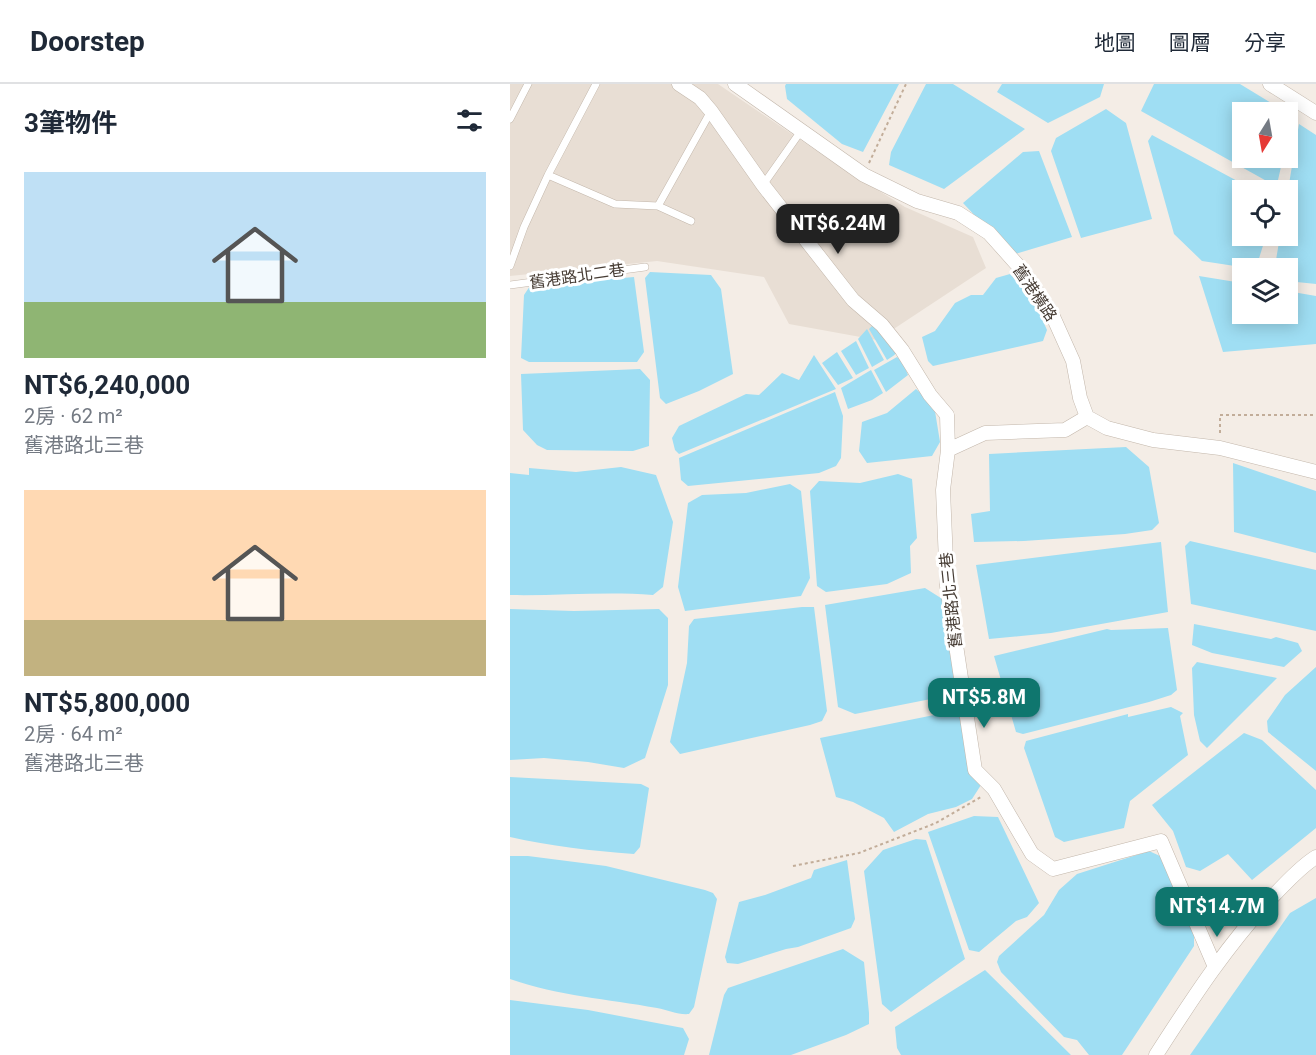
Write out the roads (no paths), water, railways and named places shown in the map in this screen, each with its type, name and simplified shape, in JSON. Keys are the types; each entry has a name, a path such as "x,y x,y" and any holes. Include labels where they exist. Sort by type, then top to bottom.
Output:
{"street":[{"name":"舊港路北三巷","path":"679,84 700,98 711,111 763,185 853,300 882,325 902,350 930,395 946,415 948,450 943,489 946,586 975,770 994,789 1032,854 1053,869 1161,841 1215,967"},
{"name":"舊港橫路","path":"735,84 864,175 917,201 958,213 989,232 1022,270 1051,312 1072,361 1080,398 1087,417"},
{"path":"1270,84 1316,113"},
{"path":"948,450 985,433 1065,430 1087,417 1107,428 1154,440 1220,447 1316,471"},
{"path":"1156,1055 1215,967 1251,919 1304,865 1316,857"}],"lane":[{"path":"510,119 528,84"},
{"name":"舊港路北二巷","path":"510,266 524,227 548,175 596,84"},
{"path":"658,206 711,111"},
{"path":"763,185 801,131"},
{"path":"548,175 615,204 658,206 691,222"},
{"name":"舊港路北二巷","path":"510,285 645,267"}],"water":[{"path":"786,84 899,84 863,152 842,144 787,99"},
{"path":"926,84 953,84 1025,129 944,189 889,165 891,152"},
{"path":"1002,84 1104,84 1100,97 1048,123 997,92"},
{"path":"1154,84 1240,84 1270,102 1232,102 1232,162 1141,111"},
{"path":"1106,109 1126,123 1152,219 1081,238 1051,151 1056,138"},
{"path":"1299,124 1316,135 1316,284 1298,282 1298,258 1276,258 1278,246 1298,246 1298,180 1290,180 1292,168 1298,168"},
{"path":"1152,135 1235,180 1232,180 1232,246 1263,246 1259,258 1232,258 1232,266 1202,261 1174,234 1148,141"},
{"path":"1039,151 1072,237 1012,255 963,203 1023,152"},
{"path":"1243,168 1281,168 1278,180 1265,180"},
{"path":"650,272 711,275 721,289 733,374 666,404 660,398 645,278"},
{"path":"1010,274 1032,297 1047,330 1043,341 933,366 928,361 922,337 935,331 955,303 971,295 983,295 996,278"},
{"path":"1199,276 1232,281 1232,324 1298,324 1298,293 1316,296 1316,344 1223,352"},
{"path":"634,277 644,352 637,362 529,362 521,358 524,295 530,286"},
{"path":"876,322 899,351 887,360 869,329"},
{"path":"867,329 884,360 872,367 858,339"},
{"path":"856,341 869,368 856,375 841,351"},
{"path":"837,352 853,378 838,385 822,363"},
{"path":"814,355 836,389 679,454 675,450 672,438 679,426 746,394 759,395 782,373 799,380"},
{"path":"897,357 902,361 908,375 886,392 874,370"},
{"path":"640,369 650,380 649,446 633,451 547,450 537,445 523,430 521,374"},
{"path":"871,370 883,393 848,409 841,388"},
{"path":"916,389 934,405 940,442 932,456 867,463 859,451 862,422 887,413"},
{"path":"835,392 843,416 841,458 836,466 819,473 688,486 681,480 679,458"},
{"path":"1126,447 1149,467 1159,523 1152,530 1024,541 974,542 971,514 990,511 989,454"},
{"path":"1233,463 1316,491 1316,553 1234,532"},
{"path":"621,467 656,475 673,522 663,587 653,595 618,593 510,595 510,473 529,475 529,468 576,472"},
{"path":"898,474 912,479 917,538 910,546 911,573 887,584 826,592 817,586 810,491 819,481 860,483"},
{"path":"790,484 801,491 810,578 801,596 685,611 678,587 688,503 702,495 746,493"},
{"path":"1190,541 1316,570 1316,631 1191,604 1185,546"},
{"path":"1161,542 1168,612 1051,633 989,639 976,565"},
{"path":"925,588 944,600 957,689 946,696 855,714 838,707 825,605"},
{"path":"814,607 827,711 822,721 680,754 670,742 687,663 689,626 694,619"},
{"path":"510,609 574,611 659,609 668,618 668,685 645,758 624,768 544,758 510,760"},
{"path":"1194,624 1271,639 1276,637 1298,643 1302,651 1284,667 1212,653 1192,645"},
{"path":"1168,628 1177,690 1171,695 1023,734 1016,732 994,656 1107,629"},
{"path":"1197,662 1277,678 1207,748 1200,741 1194,715 1192,668"},
{"path":"1316,667 1316,771 1268,732 1267,721 1285,695"},
{"path":"1171,707 1183,713 1180,716 1188,755 1130,801 1124,828 1064,842 1055,837 1024,748 1026,741 1128,714 1128,717"},
{"path":"959,710 981,785 972,799 956,807 928,814 894,832 884,818 853,802 836,797 820,738"},
{"path":"1244,733 1262,740 1316,790 1316,828 1252,880 1228,854 1200,871 1186,867 1173,831 1152,805"},
{"path":"510,777 641,784 649,788 640,847 634,854 571,848 510,837"},
{"path":"974,816 998,817 1039,903 1027,917 1016,921 979,952 969,950 928,832"},
{"path":"916,839 926,840 965,959 891,1012 882,1004 864,871 883,850"},
{"path":"1149,851 1160,856 1194,933 1194,946 1122,1055 1089,1055 1077,1040 1064,1037 1001,972 997,962 999,956 1044,915 1059,890 1077,874"},
{"path":"510,856 528,856 606,866 713,893 717,899 694,1007 689,1014 565,993 510,979"},
{"path":"847,860 855,919 851,928 798,947 738,964 727,963 725,957 739,902 811,878 814,870"},
{"path":"1316,898 1316,1055 1190,1055 1290,913"},
{"path":"843,949 864,962 869,1024 791,1055 709,1055 724,995 728,988"},
{"path":"985,970 1071,1055 901,1055 897,1048 895,1027"},
{"path":"510,1000 588,1010 683,1028 689,1039 684,1055 510,1055"}]}
